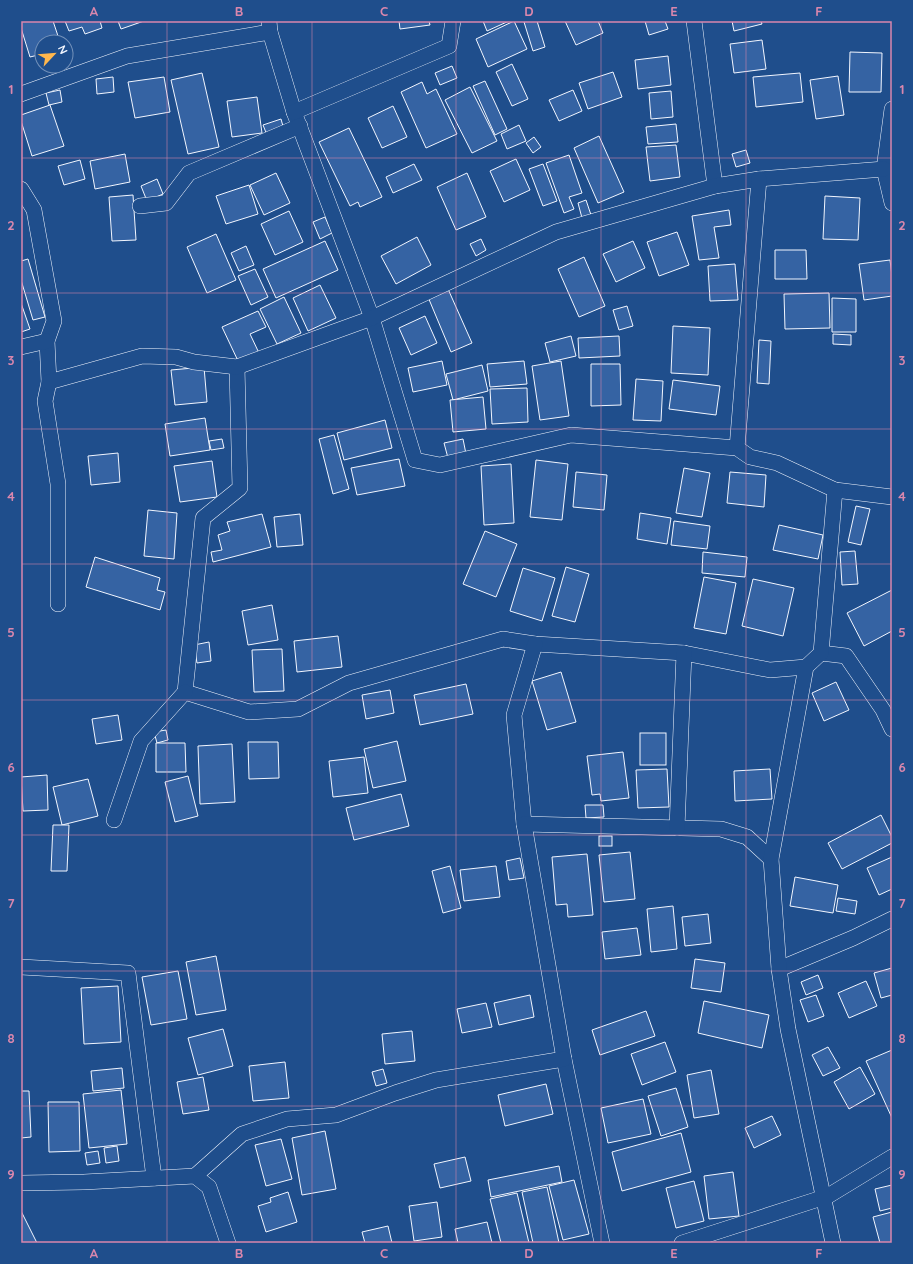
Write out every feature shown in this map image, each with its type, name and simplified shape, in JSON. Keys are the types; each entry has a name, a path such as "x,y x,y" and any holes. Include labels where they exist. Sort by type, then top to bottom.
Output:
{"street":[{"path":"294,112 449,46 453,21"},
{"path":"694,21 715,186"},
{"path":"21,94 127,56 269,26 294,112 372,318 415,460 440,465 571,435 737,448 750,456 777,464 835,490 892,497"},
{"path":"892,109 884,169 892,203"},
{"path":"140,206 166,203 189,173 300,126"},
{"path":"49,382 142,356 176,357 194,362 237,367 372,318 556,232 715,186 759,179 884,169"},
{"path":"737,448 759,179"},
{"path":"21,189 34,210 54,321 47,341 49,382 44,401 58,484 58,604"},
{"path":"21,347 47,341"},
{"path":"114,820 141,741 185,692 203,518 240,488 237,367"},
{"path":"833,1243 788,1029 779,969 771,859 806,667 821,653 835,490"},
{"path":"185,692 249,712 298,709 349,683 503,639 535,644 684,653 770,670 806,667"},
{"path":"535,644 514,715 524,824 564,1059 602,1243"},
{"path":"677,828 684,653"},
{"path":"821,653 846,656 883,710 892,728"},
{"path":"524,824 721,829 747,837 771,859"},
{"path":"779,969 853,938 892,919"},
{"path":"21,967 128,973 154,1178"},
{"path":"21,1183 84,1182 195,1176 242,1134 287,1119 336,1115 395,1093 436,1080 564,1059"},
{"path":"682,1243 824,1197 892,1157"},
{"path":"195,1176 210,1187 228,1243"}],"building":[{"path":"21,21 53,21 57,34 34,34 34,56 30,57 21,28"},
{"path":"65,21 100,21 102,28 85,34 82,27 69,31"},
{"path":"118,21 144,21 121,29"},
{"path":"399,21 429,21 430,25 400,29"},
{"path":"483,21 509,21 487,31"},
{"path":"514,21 527,49 488,67 476,39"},
{"path":"537,21 545,47 533,51 524,22"},
{"path":"565,21 598,21 603,33 576,45"},
{"path":"645,21 665,21 668,29 649,35"},
{"path":"732,21 761,21 762,24 734,31"},
{"path":"762,40 766,69 734,73 730,44"},
{"path":"850,52 882,53 881,92 849,92"},
{"path":"668,56 671,85 638,89 635,60"},
{"path":"512,64 528,99 512,106 496,72"},
{"path":"452,66 457,78 440,85 435,73"},
{"path":"613,72 622,97 588,109 579,83"},
{"path":"202,73 219,147 188,154 171,80"},
{"path":"800,73 803,102 756,107 753,77"},
{"path":"838,76 844,115 816,119 810,80"},
{"path":"113,77 114,92 97,94 96,79"},
{"path":"164,77 170,112 135,118 128,82"},
{"path":"485,81 507,129 495,135 473,86"},
{"path":"422,82 427,94 436,89 457,134 426,148 401,92"},
{"path":"470,87 497,141 472,153 445,100"},
{"path":"60,90 62,102 49,105 46,93"},
{"path":"573,90 582,111 559,121 549,100"},
{"path":"671,91 673,117 651,119 649,93"},
{"path":"257,97 262,133 232,137 227,101"},
{"path":"50,105 64,146 32,156 21,121 21,115"},
{"path":"393,106 407,137 382,148 368,118"},
{"path":"281,119 284,130 267,135 263,125"},
{"path":"676,124 678,142 648,144 646,127"},
{"path":"519,125 526,141 507,149 501,134"},
{"path":"349,128 382,197 360,207 358,202 350,206 319,142"},
{"path":"599,136 624,192 598,203 574,148"},
{"path":"534,137 541,147 533,153 526,143"},
{"path":"676,145 680,177 650,181 646,147"},
{"path":"746,150 750,163 736,167 732,154"},
{"path":"125,154 130,182 95,189 90,161"},
{"path":"569,155 582,193 569,197 574,209 564,213 546,163"},
{"path":"516,159 530,190 504,202 490,171"},
{"path":"80,160 85,179 64,185 58,166"},
{"path":"414,164 422,180 393,193 386,177"},
{"path":"543,164 557,201 543,206 529,169"},
{"path":"276,173 290,203 264,215 250,185"},
{"path":"467,173 486,217 456,230 437,187"},
{"path":"157,179 163,194 147,201 141,186"},
{"path":"249,185 258,214 226,224 216,196"},
{"path":"133,195 136,240 112,241 109,197"},
{"path":"825,196 860,198 858,240 823,239"},
{"path":"586,200 591,215 582,218 578,203"},
{"path":"729,210 731,225 714,227 719,258 699,260 692,216"},
{"path":"289,211 303,242 275,255 261,224"},
{"path":"325,217 332,233 320,239 313,222"},
{"path":"677,232 689,265 659,276 647,242"},
{"path":"216,234 236,280 207,293 187,247"},
{"path":"417,237 431,265 396,284 381,256"},
{"path":"481,239 486,250 476,256 470,244"},
{"path":"325,241 338,270 276,298 263,269"},
{"path":"633,241 645,268 616,282 603,254"},
{"path":"246,246 254,265 239,271 231,253"},
{"path":"775,250 806,250 807,279 775,279"},
{"path":"584,257 605,306 579,317 558,269"},
{"path":"28,259 45,317 33,320 21,280 21,261"},
{"path":"890,260 892,296 864,300 859,264"},
{"path":"735,264 738,300 710,301 708,266"},
{"path":"255,269 268,297 251,305 238,276"},
{"path":"320,285 336,318 308,331 293,298"},
{"path":"448,289 472,343 451,352 428,297"},
{"path":"829,293 830,328 785,329 784,294"},
{"path":"284,297 301,333 277,344 260,309"},
{"path":"832,298 856,299 856,332 832,332"},
{"path":"21,303 30,329 21,332"},
{"path":"627,306 633,326 619,330 613,310"},
{"path":"258,311 266,327 250,334 259,353 239,363 222,327"},
{"path":"425,316 437,343 411,355 399,328"},
{"path":"673,326 710,328 708,375 671,373"},
{"path":"833,334 851,335 851,345 833,344"},
{"path":"571,336 576,356 550,362 545,343"},
{"path":"619,336 620,356 579,358 578,338"},
{"path":"759,340 771,341 769,384 757,383"},
{"path":"442,361 447,385 413,392 408,368"},
{"path":"524,361 527,384 490,387 487,364"},
{"path":"561,361 569,416 540,420 532,366"},
{"path":"591,364 620,364 621,405 591,406"},
{"path":"482,365 488,391 453,400 446,374"},
{"path":"204,367 207,402 175,405 171,370"},
{"path":"636,379 663,381 661,421 633,420"},
{"path":"673,380 720,386 716,415 669,409"},
{"path":"527,388 528,422 492,424 490,389"},
{"path":"483,397 486,429 453,432 450,400"},
{"path":"205,418 210,450 170,456 165,424"},
{"path":"385,420 392,448 344,460 337,433"},
{"path":"334,435 349,489 333,494 319,439"},
{"path":"222,439 224,448 211,450 209,441"},
{"path":"463,439 466,454 448,458 444,443"},
{"path":"118,453 120,482 91,485 88,456"},
{"path":"399,459 405,486 357,495 351,468"},
{"path":"536,460 568,464 562,520 530,517"},
{"path":"212,461 217,497 180,502 174,466"},
{"path":"511,464 514,523 484,525 481,466"},
{"path":"684,468 710,473 702,517 676,513"},
{"path":"576,472 607,475 604,510 573,507"},
{"path":"730,472 766,475 764,507 727,503"},
{"path":"856,506 870,509 861,545 848,542"},
{"path":"148,510 177,513 174,559 144,556"},
{"path":"640,513 671,518 667,544 637,539"},
{"path":"262,514 271,547 213,562 211,552 222,550 218,535 230,531 227,522"},
{"path":"300,514 303,545 277,547 274,517"},
{"path":"674,521 710,526 707,549 671,545"},
{"path":"779,525 823,535 818,559 773,550"},
{"path":"485,531 517,544 496,597 463,584"},
{"path":"855,551 858,584 842,585 840,552"},
{"path":"703,552 747,557 745,577 702,573"},
{"path":"95,557 160,578 157,590 165,592 160,610 86,587"},
{"path":"566,567 589,574 575,622 552,616"},
{"path":"523,568 555,578 542,621 510,611"},
{"path":"704,577 736,583 726,634 694,628"},
{"path":"753,579 794,588 783,636 742,626"},
{"path":"892,590 892,631 864,646 847,613"},
{"path":"272,605 278,640 248,645 242,611"},
{"path":"338,636 342,667 297,672 294,641"},
{"path":"209,642 211,661 197,663 194,645"},
{"path":"282,649 284,691 254,692 252,650"},
{"path":"561,672 576,722 547,730 532,681"},
{"path":"836,682 849,710 824,721 812,693"},
{"path":"466,684 473,714 420,725 414,695"},
{"path":"390,690 394,713 366,719 362,695"},
{"path":"118,715 122,740 96,744 92,719"},
{"path":"166,730 168,740 157,743 154,732"},
{"path":"640,733 666,733 666,765 640,765"},
{"path":"397,741 406,781 373,788 364,749"},
{"path":"248,742 278,742 279,778 249,779"},
{"path":"156,743 185,743 186,772 156,772"},
{"path":"232,744 235,802 200,804 198,746"},
{"path":"623,752 629,798 601,801 600,794 592,795 587,756"},
{"path":"364,757 368,793 333,797 329,761"},
{"path":"667,769 669,807 638,808 636,770"},
{"path":"770,769 772,799 735,801 734,771"},
{"path":"47,775 48,810 23,811 21,777"},
{"path":"188,776 198,816 175,822 165,782"},
{"path":"88,779 98,816 62,825 53,787"},
{"path":"401,794 409,826 354,840 346,808"},
{"path":"585,805 603,805 604,817 586,818"},
{"path":"881,815 892,837 892,843 842,869 828,843"},
{"path":"53,825 69,825 67,871 51,871"},
{"path":"599,836 612,836 612,846 599,846"},
{"path":"630,852 635,899 604,902 599,855"},
{"path":"587,854 593,915 568,917 567,904 556,905 552,857"},
{"path":"892,857 892,889 879,895 867,868"},
{"path":"520,858 524,878 509,880 506,861"},
{"path":"450,866 461,908 443,913 432,871"},
{"path":"496,866 500,897 464,901 460,870"},
{"path":"795,877 838,885 833,913 790,906"},
{"path":"838,898 857,901 855,914 836,911"},
{"path":"673,906 677,949 651,952 647,909"},
{"path":"708,914 711,943 685,946 682,917"},
{"path":"637,928 641,955 605,959 602,932"},
{"path":"216,956 226,1010 196,1015 186,962"},
{"path":"695,959 725,963 721,992 691,988"},
{"path":"892,968 892,995 881,998 874,973"},
{"path":"178,971 187,1019 151,1025 142,977"},
{"path":"818,975 823,988 806,995 801,982"},
{"path":"866,981 877,1006 849,1018 838,993"},
{"path":"118,986 121,1042 84,1044 81,988"},
{"path":"530,995 534,1017 499,1025 494,1003"},
{"path":"816,995 824,1016 808,1022 800,1000"},
{"path":"704,1001 769,1015 762,1048 698,1033"},
{"path":"486,1003 492,1027 462,1033 457,1009"},
{"path":"646,1011 655,1036 600,1055 592,1030"},
{"path":"223,1029 233,1066 198,1075 188,1038"},
{"path":"412,1031 415,1061 385,1064 382,1034"},
{"path":"665,1042 676,1072 642,1085 631,1054"},
{"path":"828,1047 840,1068 823,1076 812,1055"},
{"path":"892,1050 892,1118 866,1061"},
{"path":"285,1062 289,1098 253,1101 249,1066"},
{"path":"860,1067 875,1094 849,1109 834,1082"},
{"path":"122,1068 124,1088 93,1091 91,1071"},
{"path":"383,1069 387,1083 376,1086 372,1072"},
{"path":"711,1070 719,1114 694,1118 687,1075"},
{"path":"203,1077 209,1110 183,1114 177,1082"},
{"path":"546,1084 553,1114 505,1126 498,1095"},
{"path":"676,1088 688,1127 661,1136 648,1096"},
{"path":"121,1090 127,1144 89,1148 83,1094"},
{"path":"21,1091 29,1091 31,1137 21,1138"},
{"path":"643,1099 651,1134 608,1143 601,1108"},
{"path":"48,1102 79,1102 80,1151 49,1152"},
{"path":"772,1116 781,1135 754,1148 745,1128"},
{"path":"325,1131 336,1189 302,1195 292,1138"},
{"path":"681,1133 691,1172 622,1191 612,1152"},
{"path":"281,1139 292,1179 266,1186 255,1145"},
{"path":"117,1146 119,1161 106,1163 104,1148"},
{"path":"98,1151 100,1163 87,1165 85,1153"},
{"path":"465,1157 471,1181 440,1188 434,1164"},
{"path":"559,1166 562,1182 491,1197 488,1180"},
{"path":"733,1172 739,1216 709,1219 704,1176"},
{"path":"574,1180 589,1234 563,1240 549,1186"},
{"path":"694,1181 704,1221 676,1228 666,1188"},
{"path":"892,1185 892,1208 880,1211 875,1189"},
{"path":"547,1187 559,1243 533,1243 522,1192"},
{"path":"288,1192 297,1222 266,1232 258,1206 271,1202 270,1198"},
{"path":"517,1193 529,1243 501,1243 490,1199"},
{"path":"437,1202 442,1237 414,1241 409,1206"},
{"path":"21,1211 37,1243 21,1243"},
{"path":"892,1212 892,1243 880,1243 873,1217"},
{"path":"487,1222 492,1243 458,1243 455,1229"},
{"path":"388,1226 392,1243 365,1243 362,1232"}]}
